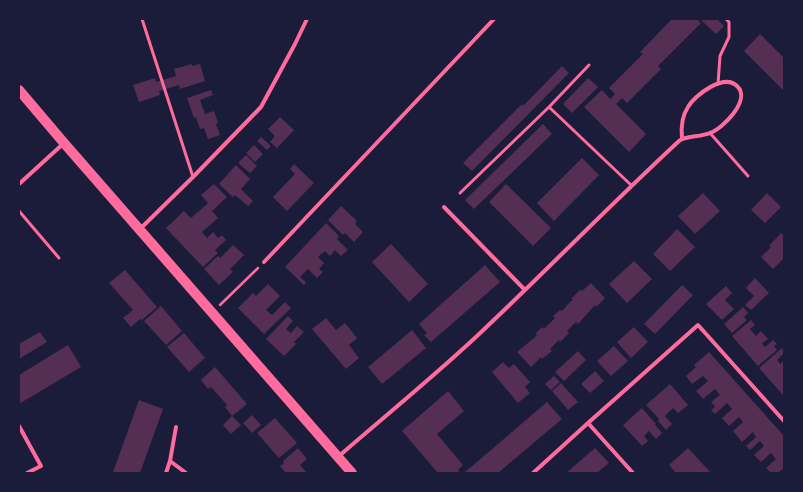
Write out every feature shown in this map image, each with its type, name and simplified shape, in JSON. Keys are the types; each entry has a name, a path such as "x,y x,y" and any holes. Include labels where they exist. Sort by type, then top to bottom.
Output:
{"main road":[{"path":"19,90 338,457 347,471"}],"street":[{"path":"140,229 261,107 307,19"},
{"path":"264,262 494,19"},
{"path":"338,457 476,337 631,185 682,138 699,137 718,129 727,122 738,106 741,96 737,86 732,83 718,84 701,92 687,107 682,121 682,138"},
{"path":"19,184 64,143"},
{"path":"444,207 525,290"},
{"path":"533,473 698,326 784,421"},
{"path":"588,423 633,473"},
{"path":"19,426 41,466 27,473"},
{"path":"166,473 170,461 176,427"},
{"path":"170,461 186,473"}],"lane":[{"path":"142,19 193,177"},
{"path":"718,84 720,56 729,37 729,22 726,19"},
{"path":"460,193 549,107 589,65"},
{"path":"549,107 631,185"},
{"path":"710,133 748,176"},
{"path":"19,211 59,258"}],"path":[{"path":"212,313 264,262"}],"building":[{"path":"672,19 696,19 701,23 658,66 661,69 627,103 622,98 616,104 646,134 629,152 584,107 602,90 610,99 615,94 609,88 643,54 640,52"},
{"path":"717,19 724,26 716,34 701,20"},
{"path":"760,34 784,58 784,91 744,51"},
{"path":"192,64 192,66 200,64 205,81 180,89 179,85 159,91 160,95 139,102 133,85 155,78 156,82 176,76 174,69"},
{"path":"562,66 569,73 472,171 463,163 522,104 523,106"},
{"path":"588,78 598,87 572,113 563,104"},
{"path":"211,90 213,95 200,100 205,114 214,111 218,123 216,124 220,135 208,139 204,128 200,129 196,117 194,118 187,98"},
{"path":"280,117 294,130 277,148 270,142 275,136 268,129"},
{"path":"543,124 552,134 474,209 465,200"},
{"path":"261,137 271,146 267,150 257,141"},
{"path":"254,145 263,154 255,162 246,153"},
{"path":"246,155 257,166 250,173 238,163"},
{"path":"582,158 599,175 554,221 537,203"},
{"path":"294,164 314,183 287,211 273,197 295,174 290,169"},
{"path":"236,165 250,179 241,189 253,201 248,206 235,195 233,197 219,184"},
{"path":"214,184 227,197 212,211 218,218 202,232 207,238 213,232 218,238 222,235 226,240 215,250 218,253 203,267 166,228 184,211 191,218 206,205 208,203 201,195"},
{"path":"506,184 551,228 533,246 489,202"},
{"path":"703,193 720,211 695,234 678,216"},
{"path":"767,193 781,207 765,223 751,210"},
{"path":"341,206 357,221 355,224 363,232 354,242 345,233 343,235 328,220"},
{"path":"326,223 339,236 337,239 348,250 341,256 335,250 330,256 325,251 318,257 324,263 319,269 323,272 317,278 308,269 300,277 306,282 304,285 285,267"},
{"path":"677,229 695,247 670,271 653,254"},
{"path":"781,233 784,236 784,260 783,259 773,269 761,257 771,247 769,246"},
{"path":"391,244 428,284 409,302 372,262"},
{"path":"233,245 244,255 230,269 233,272 219,285 204,269 218,256 220,258"},
{"path":"634,261 652,279 627,303 609,284"},
{"path":"485,265 500,282 431,342 424,335 427,333 419,324"},
{"path":"125,270 157,307 131,327 123,318 133,310 109,283"},
{"path":"755,278 769,293 751,310 745,305 754,296 746,288"},
{"path":"591,283 605,298 596,307 595,305 578,324 576,322 567,331 569,333 550,349 552,351 542,359 541,357 531,367 517,352 537,335 535,334 542,327 544,329 555,318 553,316 560,310 562,311 580,290 582,291"},
{"path":"268,284 280,296 266,310 272,315 285,302 291,308 264,334 238,308 253,293 256,296"},
{"path":"682,285 693,295 655,334 644,324"},
{"path":"726,286 732,293 725,300 734,309 722,320 706,304"},
{"path":"161,306 182,331 166,345 144,321"},
{"path":"743,307 748,313 744,317 747,320 732,333 724,324"},
{"path":"288,316 293,321 286,329 291,333 297,326 304,332 294,342 296,344 284,356 266,339"},
{"path":"326,318 336,330 345,323 357,338 349,345 359,358 346,369 312,329"},
{"path":"751,320 755,325 750,329 756,336 761,331 768,339 762,343 765,347 773,340 777,344 774,346 777,350 758,366 732,336"},
{"path":"634,327 648,342 631,358 617,342"},
{"path":"412,330 426,348 382,384 368,367"},
{"path":"40,332 47,342 19,359 19,344"},
{"path":"184,333 205,358 189,372 167,347"},
{"path":"68,345 81,367 19,404 19,375"},
{"path":"614,346 628,361 611,376 597,361"},
{"path":"782,348 784,353 777,360 780,364 784,361 784,396 759,368"},
{"path":"578,351 586,360 564,381 555,372"},
{"path":"709,352 784,436 784,468 778,473 771,473 766,468 776,459 771,453 761,462 754,455 764,446 760,441 750,450 746,446 756,437 753,432 742,442 733,431 743,422 739,417 729,426 722,418 732,409 727,403 715,414 711,410 715,407 711,402 720,395 715,389 703,399 696,391 708,381 703,376 692,384 686,376 696,367 694,365"},
{"path":"503,362 509,368 514,364 530,382 525,387 530,393 518,403 492,372"},
{"path":"215,367 247,404 232,416 225,407 227,405 211,387 208,389 201,380"},
{"path":"595,371 604,381 590,393 581,384"},
{"path":"554,376 560,382 551,390 545,384"},
{"path":"561,383 578,402 568,410 552,391"},
{"path":"670,384 688,405 678,413 673,408 665,416 672,424 666,430 658,421 659,419 646,405"},
{"path":"448,391 464,411 437,434 463,465 458,470 460,473 438,473 402,431"},
{"path":"139,400 163,409 140,473 113,472"},
{"path":"547,402 562,419 498,473 464,473"},
{"path":"642,408 662,433 656,439 649,431 644,436 648,441 642,446 623,425"},
{"path":"252,415 261,425 252,433 243,423"},
{"path":"232,416 241,425 231,434 223,425"},
{"path":"275,418 297,443 279,458 257,433"},
{"path":"298,448 307,459 300,465 307,473 286,473 280,466 284,463 283,461"},
{"path":"595,448 609,463 597,473 566,473"},
{"path":"688,448 711,473 676,473 669,465"}]}
